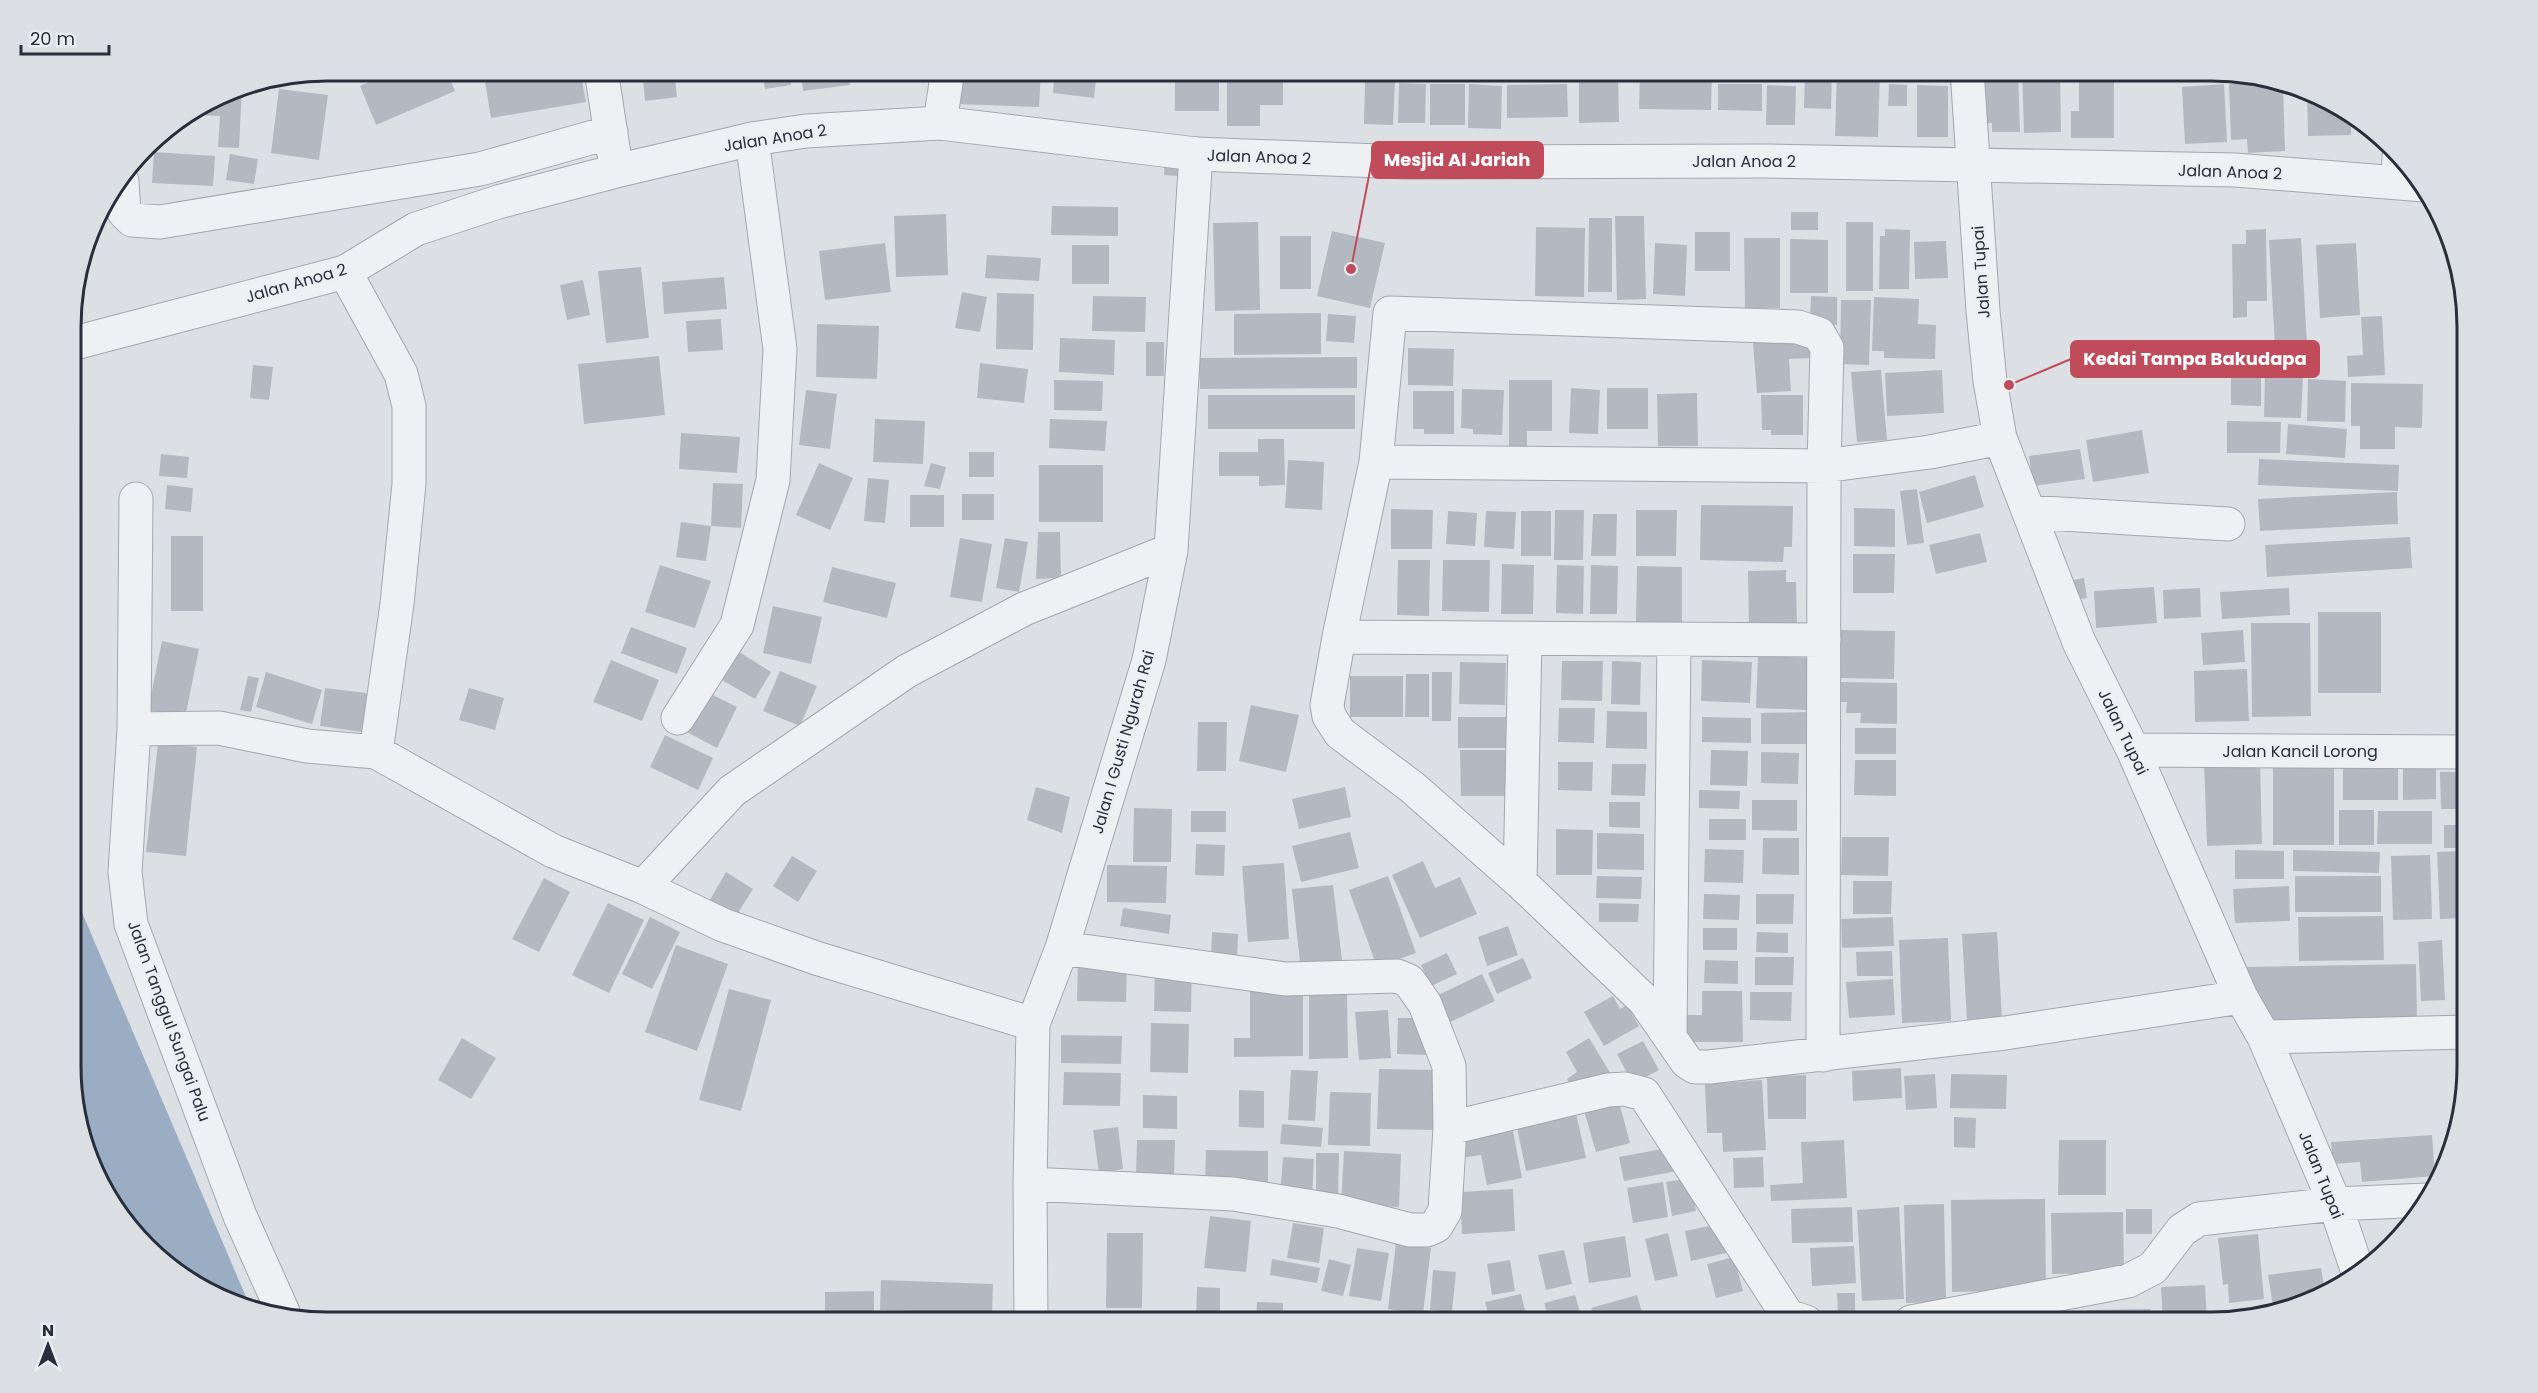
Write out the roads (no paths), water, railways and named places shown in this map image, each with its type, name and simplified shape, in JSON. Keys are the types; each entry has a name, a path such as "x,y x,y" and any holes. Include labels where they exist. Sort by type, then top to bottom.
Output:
{"street":[{"path":"604,81 616,171"},
{"path":"940,123 946,81"},
{"name":"Jalan Tupai","path":"1968,81 1972,166 1990,381 2000,438 2079,642 2133,750 2241,997 2264,1037 2335,1204 2356,1265"},
{"name":"Jalan Anoa 2","path":"81,341 345,272 416,229 498,202 752,139 806,130 940,123 1196,154 1406,162 1768,160 2403,174"},
{"path":"123,189 124,212 132,220 160,222 480,169 611,132"},
{"path":"678,718 737,625 773,480 780,349 752,139"},
{"name":"Jalan I Gusti Ngurah Rai","path":"1031,1312 1032,1024 1062,948 1149,660 1172,550 1196,154"},
{"path":"345,272 401,374 409,406 409,484 397,604 376,752"},
{"path":"1823,1055 1824,466 1827,348 1819,334 1798,327 1390,313 1376,462 1327,705 1333,725 1340,733 1412,787 1520,882 1644,1000 1682,1058 1695,1067 1823,1055 2005,1033 2241,997"},
{"path":"1376,462 1824,466 1930,452 2000,438"},
{"name":"Jalan Tanggul Sungai Palu","path":"136,500 134,729 125,872 131,924 240,1216 281,1307"},
{"path":"2029,512 2228,524"},
{"path":"643,887 732,791 907,671 1024,609 1172,550"},
{"path":"1339,638 1824,640"},
{"path":"1520,882 1524,639"},
{"path":"1670,1037 1674,640"},
{"path":"134,729 219,728 307,746 376,752 553,851 643,887 723,925 816,958 1032,1024"},
{"name":"Jalan Kancil Lorong","path":"2133,750 2457,752"},
{"path":"1030,1184 1233,1194 1338,1211 1410,1230 1427,1230 1440,1222 1445,1211 1450,1128 1449,1066 1425,1004 1409,981 1403,977 1286,979 1062,948"},
{"path":"2264,1037 2457,1032"},
{"path":"1450,1128 1608,1090 1625,1089 1644,1094 1792,1312"},
{"path":"1964,1312 2128,1281 2153,1268 2182,1230 2199,1219 2335,1204 2417,1200"}],"water":[{"path":"81,910 247,1298 218,1287 190,1271 165,1251 132,1216 106,1175 89,1130 83,1098"}],"place":[{"name":"Mesjid Al Jariah","path":"1351,269"},
{"name":"Kedai Tampa Bakudapa","path":"2009,385"}]}
